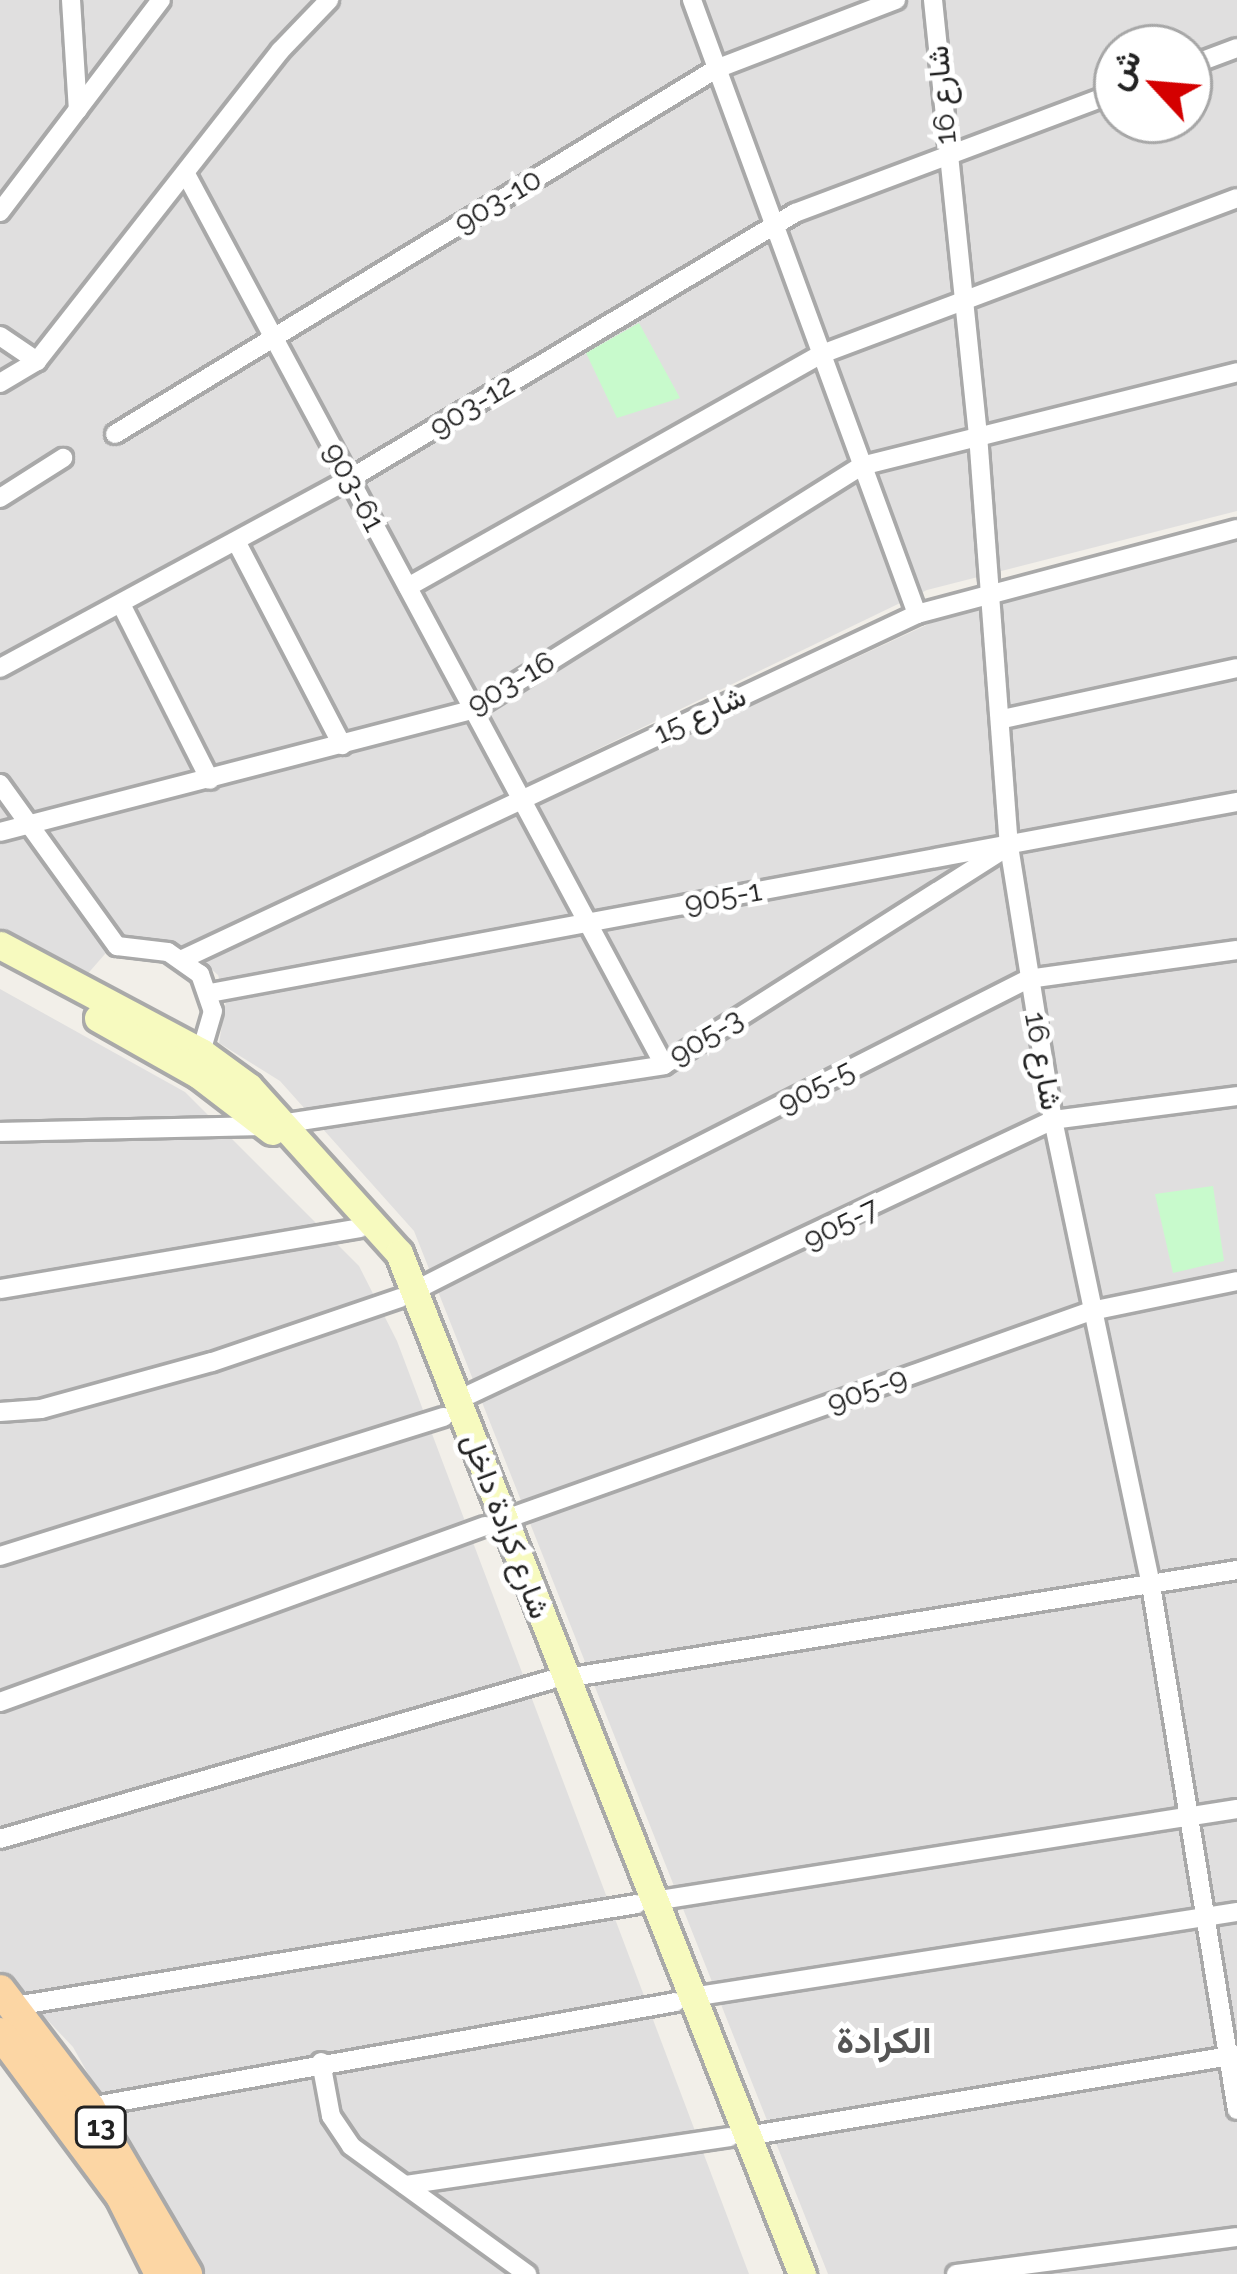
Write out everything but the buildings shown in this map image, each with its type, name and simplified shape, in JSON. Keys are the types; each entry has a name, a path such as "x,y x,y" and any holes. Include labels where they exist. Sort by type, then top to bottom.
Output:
{"main road":[{"name":"شارع كرادة داخل","path":"0,945 201,1052 382,1230 738,2137 802,2274"},
{"name":"شارع كرادة داخل","path":"0,964 199,1075 277,1125 408,1294"},
{"name":"13","path":"5,2010 89,2107 100,2148 160,2274"},
{"name":"13","path":"5,2010 187,2274"},
{"name":"شارع كرادة داخل","path":"738,2137 782,2274"}],"street":[{"path":"71,0 78,110"},
{"path":"0,212 161,0"},
{"path":"0,383 37,361 187,176 280,51 329,0"},
{"path":"692,0 917,614"},
{"name":"903-10","path":"115,434 716,69 896,0"},
{"name":"شارع 16","path":"933,0 978,435 1009,846 1028,979 1091,1311 1151,1585 1233,2056 1237,2110"},
{"name":"903-12","path":"0,668 348,480 777,225 947,154 1093,101"},
{"name":"903-61","path":"187,176 664,1065"},
{"path":"408,587 822,355 1237,198"},
{"path":"0,336 37,361"},
{"name":"903-16","path":"0,832 475,710 861,466 1237,372"},
{"path":"0,498 63,458"},
{"name":"شارع 15","path":"183,959 917,614 1237,529"},
{"path":"237,543 342,745"},
{"path":"121,604 210,780"},
{"path":"1003,719 1237,668"},
{"path":"0,784 117,946 183,959 210,993 211,1029 201,1052"},
{"name":"905-1","path":"210,993 1237,802"},
{"name":"905-3","path":"0,1132 277,1125 664,1065 1009,846"},
{"name":"905-5","path":"0,1412 41,1409 212,1362 408,1294 1028,979 1237,950"},
{"name":"905-7","path":"0,1556 451,1409 1053,1120 1237,1096"},
{"path":"0,1289 360,1228"},
{"name":"905-9","path":"0,1702 1091,1311 1237,1281"},
{"path":"0,1839 558,1679 1237,1570"},
{"path":"5,2010 1237,1809"},
{"path":"89,2107 684,2000 1237,1912"},
{"path":"405,2185 738,2137 1233,2056"},
{"path":"321,2062 339,2132 527,2274"},
{"path":"956,2274 1237,2237"}],"shaded area":[{"path":"0,0 1237,0 1237,511 927,590 186,948 134,941 105,954 84,978 0,933"},
{"path":"1237,541 1237,2274 828,2274 414,1231 280,1081 219,1043 226,1001 218,975 201,960 933,622"},
{"path":"0,989 185,1092 359,1266 397,1341 749,2274 201,2274 73,2047 0,1970"}],"green space":[{"path":"639,323 680,398 617,418 586,353"},
{"path":"1213,1186 1224,1261 1173,1273 1155,1194"}],"district":[{"name":"الكرادة","path":"884,2041"}]}
